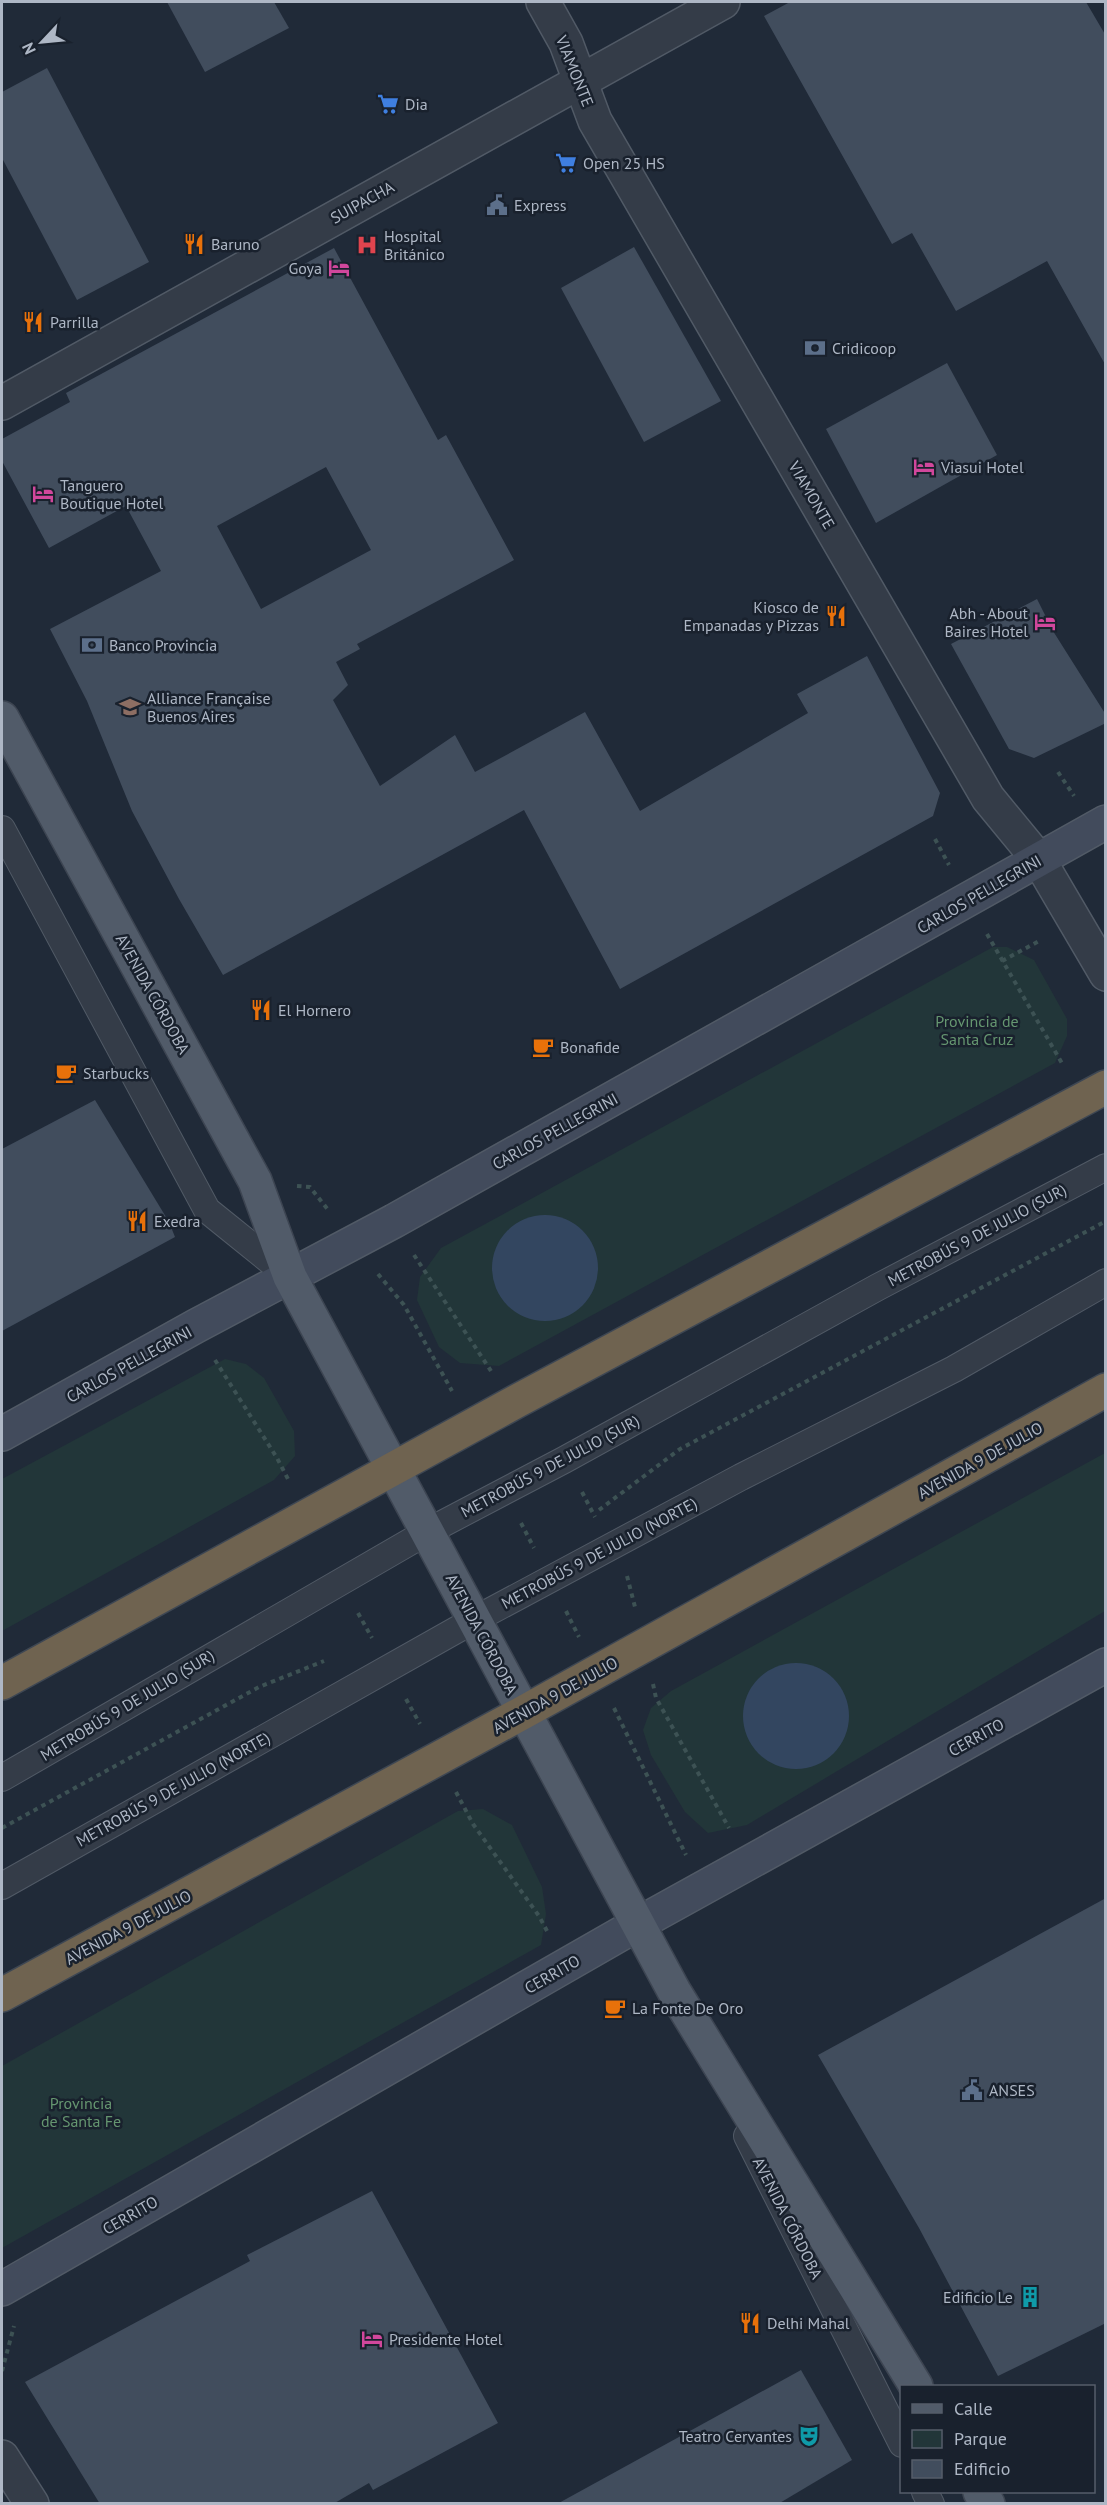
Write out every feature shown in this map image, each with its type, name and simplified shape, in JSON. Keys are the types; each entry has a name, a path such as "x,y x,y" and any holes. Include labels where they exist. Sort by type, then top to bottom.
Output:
{"highway":[{"path":"2,1683 395,1468 1094,1093"},
{"name":"AVENIDA 9 DE JULIO","path":"2,1995 524,1712 1106,1390"}],"main road":[{"name":"AVENIDA CÓRDOBA","path":"2,718 255,1181 290,1277 395,1468 474,1620 674,1990 915,2385"}],"street":[{"name":"VIAMONTE","path":"543,2 566,43 595,121 988,798 1039,860 1106,974"},
{"name":"SUIPACHA","path":"2,403 723,2"},
{"name":"CARLOS PELLEGRINI","path":"2,1434 196,1326 290,1277 1106,822"},
{"name":"CERRITO","path":"5,2303 638,1924 1106,1665"},
{"path":"2,2457 32,2504"}],"lane":[{"name":"AVENIDA CÓRDOBA","path":"2,829 207,1210 290,1277"},
{"name":"METROBÚS 9 DE JULIO (SUR)","path":"2,1778 427,1532 564,1460 878,1287 1106,1167"},
{"name":"METROBÚS 9 DE JULIO (NORTE)","path":"2,1886 474,1620 741,1477 954,1369 1106,1282"},
{"name":"AVENIDA CÓRDOBA","path":"674,1990 900,2440"}],"path":[{"path":"935,839 968,901 1094,1093"},
{"path":"584,1519 680,1449 1106,1221"},
{"path":"525,1553 544,1542"},
{"path":"363,1645 383,1635"},
{"path":"2,1828 260,1687 332,1658"},
{"path":"2,2371 14,2326 5,2303"}],"green space":[{"name":"Provincia de Santa Cruz","path":"993,947 1007,947 1034,960 1067,1019 1067,1036 1055,1063 499,1366 460,1363 439,1347 417,1300 420,1277 441,1248"},
{"path":"225,1359 246,1364 264,1378 294,1431 295,1456 274,1480 2,1631 2,1479"},
{"path":"1105,1453 1105,1611 747,1825 708,1833 685,1812 651,1755 643,1730 651,1708 671,1691"},
{"name":"Provincia de Santa Fe","path":"483,1809 512,1825 542,1887 546,1914 541,1945 2,2248 2,2066 458,1811"}],"water":[{"path":"545,1215 565,1219 582,1231 594,1248 598,1268 594,1288 582,1305 565,1317 545,1321 525,1317 508,1305 496,1288 492,1268 496,1248 508,1231 525,1219"},
{"path":"796,1663 816,1667 833,1679 845,1696 849,1716 845,1736 833,1753 816,1765 796,1769 776,1765 759,1753 747,1736 743,1716 747,1696 759,1679 776,1667"}],"building":[{"path":"167,2 274,2 289,28 205,72"},
{"path":"790,2 1086,2 1106,36 1106,366 1047,261 956,311 912,233 892,244 764,16"},
{"path":"47,68 149,262 77,300 2,158 2,92"},
{"path":"634,247 721,401 644,442 561,288"},
{"path":"334,248 438,440 446,435 514,560 357,644 360,649 336,662 348,685 333,700 380,786 455,735 475,772 585,712 640,811 808,713 797,694 867,656 940,793 933,816 620,989 524,810 223,975 132,811 87,701 50,629 161,571 126,506 49,548 2,461 2,439 70,402 66,393","holes":["326,467 371,550 261,609 217,526"]},
{"path":"947,363 997,455 876,523 826,429"},
{"path":"1037,599 1053,631 1106,715 1106,723 1034,758 1009,749 951,644"},
{"path":"95,1100 169,1222 175,1237 2,1331 2,1149"},
{"name":"ANSES","path":"1106,1898 1106,2323 998,2376 919,2228 818,2055"},
{"path":"372,2191 498,2423 373,2490 369,2483 333,2504 100,2504 25,2382 250,2261 247,2255"},
{"path":"801,2370 852,2460 778,2504 557,2504"}],"place":[{"name":"Dia","path":"388,104"},
{"name":"Open 25 HS","path":"566,163"},
{"name":"Express","path":"497,205"},
{"name":"Baruno","path":"194,244"},
{"name":"Hospital Británico","path":"367,245"},
{"name":"Goya","path":"339,268"},
{"name":"Parrilla","path":"33,322"},
{"name":"Cridicoop","path":"815,348"},
{"name":"Viasui Hotel","path":"924,467"},
{"name":"Tanguero Boutique Hotel","path":"43,494"},
{"name":"Kiosco de Empanadas y Pizzas","path":"836,616"},
{"name":"Abh - About Baires Hotel","path":"1045,622"},
{"name":"Banco Provincia","path":"92,645"},
{"name":"Alliance Française Buenos Aires","path":"130,707"},
{"name":"El Hornero","path":"261,1010"},
{"name":"Bonafide","path":"543,1047"},
{"name":"Starbucks","path":"66,1073"},
{"name":"Exedra","path":"137,1221"},
{"name":"La Fonte De Oro","path":"615,2008"},
{"name":"ANSES","path":"972,2090"},
{"name":"Edificio Le","path":"1030,2297"},
{"name":"Delhi Mahal","path":"750,2323"},
{"name":"Presidente Hotel","path":"372,2339"},
{"name":"Teatro Cervantes","path":"809,2436"}]}
